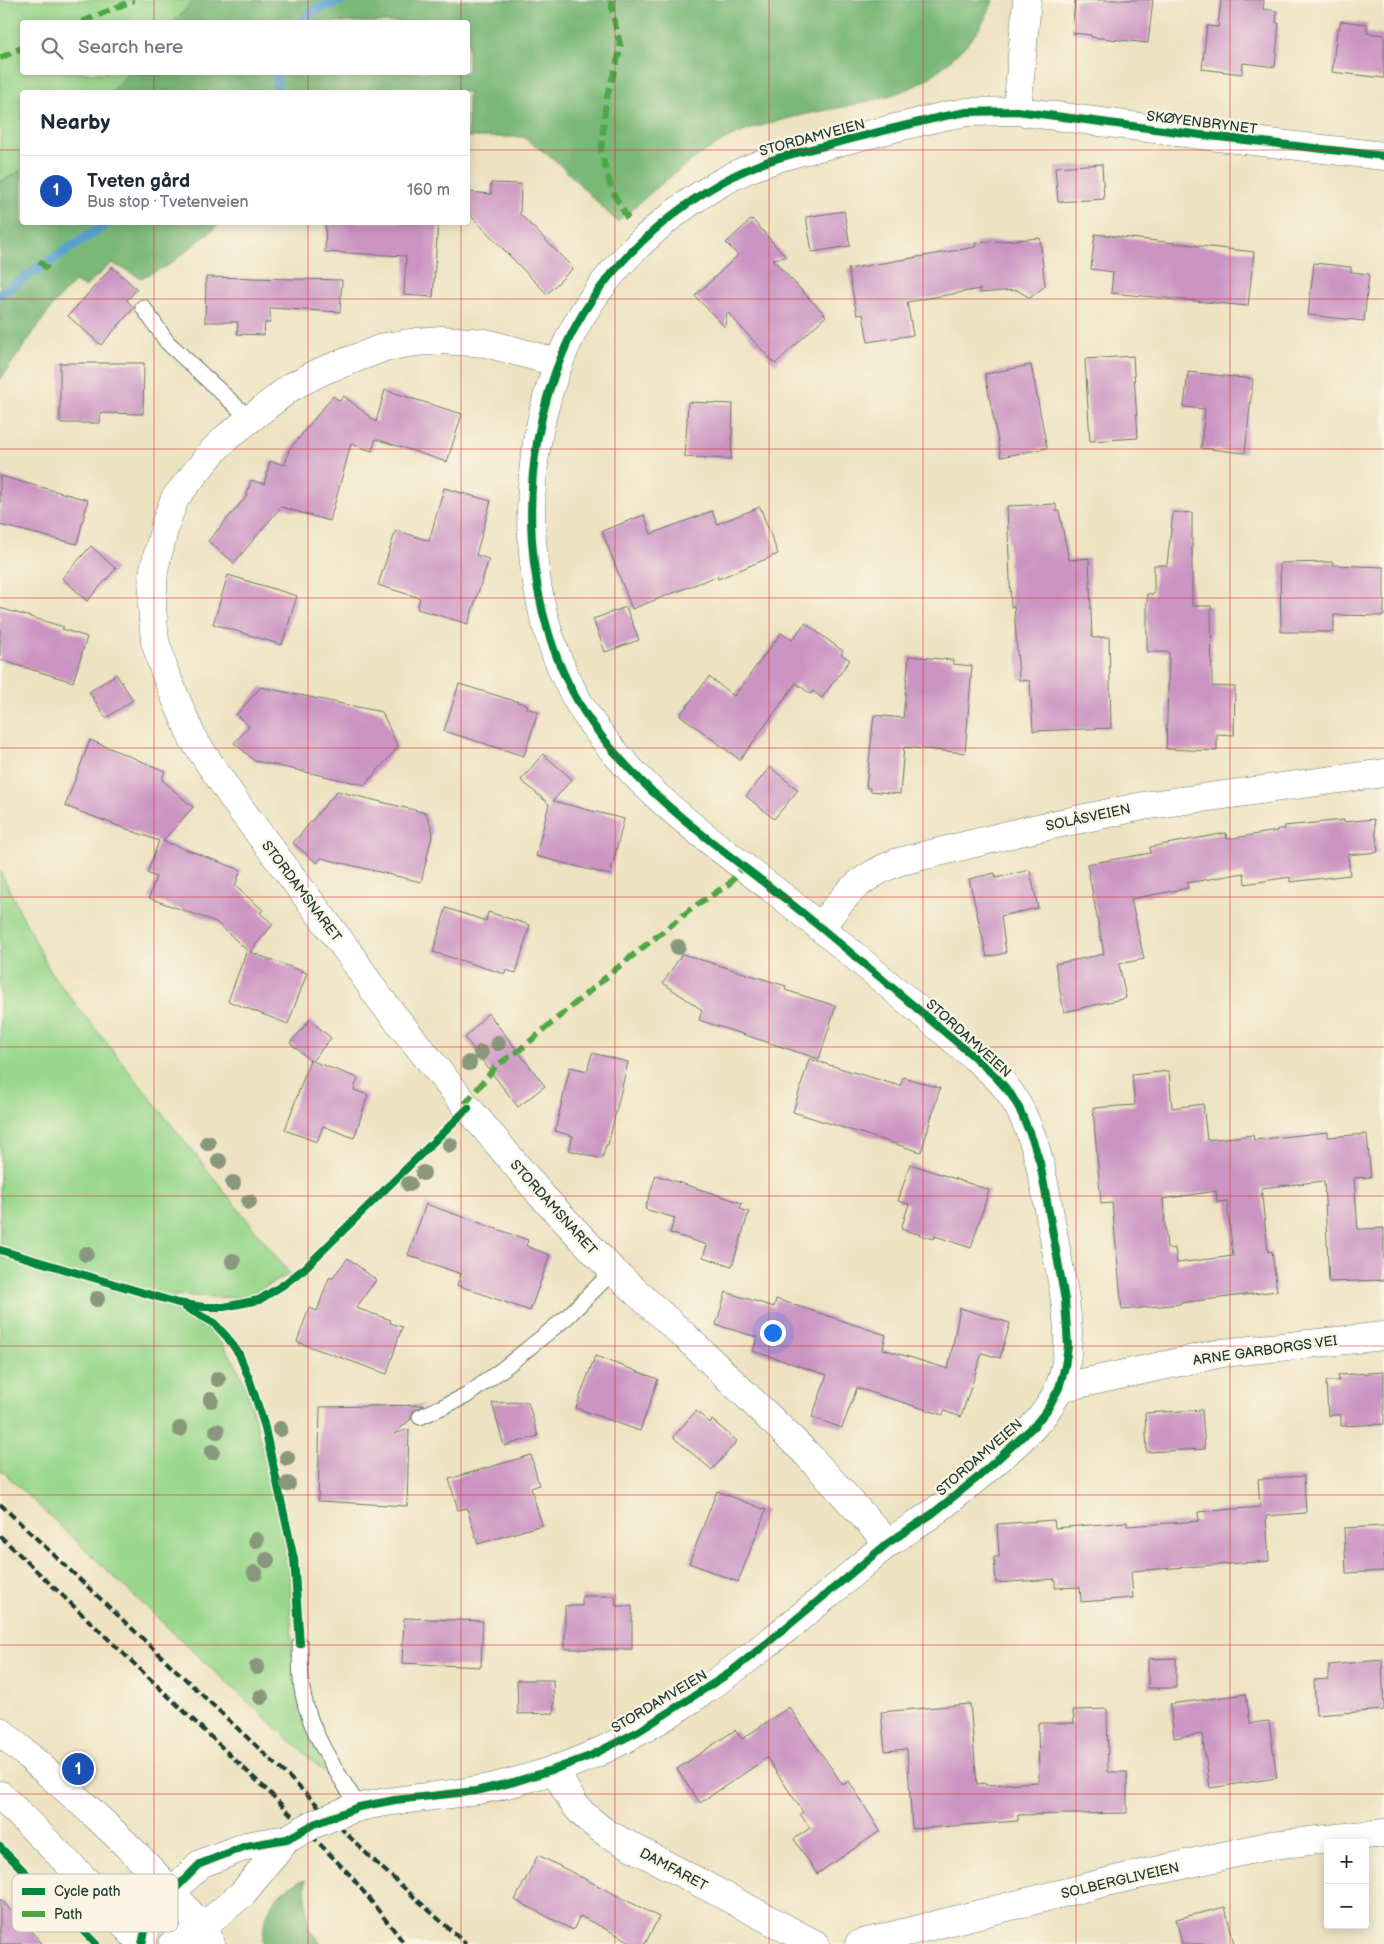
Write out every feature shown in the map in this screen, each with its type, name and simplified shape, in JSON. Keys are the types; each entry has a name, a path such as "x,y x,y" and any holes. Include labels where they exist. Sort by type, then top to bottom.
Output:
{"street":[{"path":"1017,110 1027,0"},
{"name":"SKØYENBRYNET","path":"1017,110 1200,135 1384,156"},
{"name":"STORDAMVEIEN","path":"173,1944 206,1936 242,1894 272,1847 314,1824 352,1809 395,1800 476,1790 514,1782 555,1770 590,1756 638,1731 728,1674 819,1602 888,1543 932,1514 977,1478 1020,1441 1047,1410 1059,1388 1068,1346 1065,1300 1040,1163 1019,1108 1010,1093 984,1065 820,928 682,818 646,786 622,760 590,721 559,663 546,623 539,592 533,560 531,528 537,443 549,389 566,345 583,316 612,274 637,247 667,220 693,200 722,182 750,168 783,156 945,116 967,112 1017,110"},
{"name":"STORDAMSNARET","path":"559,363 486,343 442,340 416,342 385,348 322,371 291,387 213,451 175,498 166,522 154,569 152,607 155,641 165,674 193,738 239,807 349,953 377,995 542,1196 613,1271 686,1337 807,1454 888,1543"},
{"name":"SOLÅSVEIEN","path":"820,928 850,890 880,869 898,862 1028,830 1143,806 1384,773"},
{"name":"ARNE GARBORGS VEI","path":"1059,1388 1222,1352 1384,1336"},
{"path":"0,1731 122,1839 155,1874"},
{"name":"DAMFARET","path":"555,1770 578,1810 588,1820 608,1834 815,1944"},
{"path":"0,1795 79,1874"},
{"name":"SOLBERGLIVEIEN","path":"859,1944 1114,1880 1272,1845 1384,1833"},
{"name":"STORDAMVEIEN","path":"178,1884 200,1864 246,1846 272,1847"},
{"path":"178,1900 206,1936"},
{"path":"132,1932 142,1944"}],"lane":[{"path":"143,307 167,342 250,419"},
{"path":"420,1417 466,1396 568,1317 613,1271"},
{"path":"300,1644 302,1692 306,1706 340,1777 352,1809"}],"green space":[{"path":"0,0 196,0 178,20 20,20 20,75 128,75 114,90 20,90 20,171 0,182"},
{"path":"194,0 993,0 978,30 955,56 932,76 889,96 780,120 725,140 692,160 617,222 556,161 523,137 470,137 470,90 113,90 127,75 470,75 470,20 176,20"},
{"path":"20,171 20,225 219,225 169,265 141,278 112,263 85,287 74,282 53,305 0,380 0,182"},
{"path":"0,871 51,973 290,1274 242,1298 175,1295 175,1310 208,1329 233,1360 246,1386 273,1488 288,1559 291,1591 292,1662 295,1687 330,1773 328,1775 200,1658 0,1469"},
{"path":"305,1880 308,1925 321,1944 263,1944 265,1922 273,1903 286,1889"}],"building":[{"path":"1075,0 1153,0 1148,43 1072,33"},
{"path":"1221,0 1264,0 1263,9 1277,11 1276,23 1279,23 1275,67 1243,63 1242,74 1202,69 1207,26 1218,27"},
{"path":"1341,21 1367,24 1367,33 1384,35 1384,78 1332,72 1337,29 1339,29"},
{"path":"1102,164 1104,199 1058,202 1055,167"},
{"path":"491,183 521,184 520,214 573,268 547,294 470,215 470,192 491,194"},
{"path":"844,211 850,246 812,252 806,217"},
{"path":"752,219 786,257 772,259 826,316 775,364 727,312 725,327 695,296 738,255 726,243"},
{"path":"326,225 438,225 433,297 404,295 406,256 325,252"},
{"path":"1095,234 1254,252 1248,306 1111,293 1113,272 1091,269"},
{"path":"1040,238 1045,286 1030,298 1017,290 980,293 980,289 907,302 913,335 868,342 863,314 857,315 848,269 976,247 975,243"},
{"path":"1314,263 1351,267 1351,272 1369,274 1364,321 1308,315"},
{"path":"112,267 137,289 127,300 134,308 101,345 68,316"},
{"path":"206,277 342,280 340,312 270,308 270,323 265,323 264,335 237,334 238,322 205,322"},
{"path":"1133,356 1138,438 1090,441 1085,359"},
{"path":"60,363 144,363 143,414 100,413 100,423 60,423"},
{"path":"1031,365 1047,448 1001,457 985,374"},
{"path":"1188,372 1253,379 1245,453 1201,448 1205,409 1184,407"},
{"path":"385,390 462,414 447,462 376,439 372,451 351,444 330,521 281,507 234,563 208,541 246,497 251,480 264,484 270,461 285,465 289,450 333,396 340,401 344,396 376,422"},
{"path":"688,402 733,404 731,459 685,457"},
{"path":"0,476 88,500 77,544 0,525"},
{"path":"444,488 491,501 476,555 489,559 468,624 417,609 420,598 378,585 396,530 429,541"},
{"path":"1056,504 1056,511 1059,511 1069,560 1089,558 1092,638 1109,637 1111,728 1033,731 1030,681 1019,680 1014,606 1011,607 1007,506"},
{"path":"760,507 778,554 718,579 717,576 632,609 602,531 644,515 651,534 712,511 717,524"},
{"path":"1173,512 1192,513 1192,606 1211,606 1212,686 1235,687 1234,735 1217,734 1217,751 1166,749 1169,652 1147,652 1147,594 1154,594 1154,565 1167,565"},
{"path":"91,546 116,569 87,601 62,578"},
{"path":"1333,562 1333,565 1384,567 1384,616 1334,615 1334,632 1281,632 1280,563"},
{"path":"228,575 297,596 282,645 213,624"},
{"path":"626,607 639,640 605,652 593,619"},
{"path":"0,608 64,627 62,629 87,637 73,682 0,660"},
{"path":"805,623 843,651 841,654 850,660 822,698 813,691 811,694 796,683 740,760 680,715 709,677 734,696 781,633 792,640"},
{"path":"909,656 953,660 953,664 972,666 965,753 904,747 900,794 870,791 870,788 866,788 874,715 903,718"},
{"path":"116,674 133,700 106,718 89,692"},
{"path":"459,684 528,705 527,708 538,712 524,756 444,731"},
{"path":"261,687 382,712 398,747 365,785 255,761 234,743 249,726 236,715"},
{"path":"90,740 165,771 162,780 193,807 163,841 241,870 235,886 263,910 260,913 273,924 250,952 307,973 288,1024 228,1001 247,950 216,922 149,898 156,877 147,873 159,841 65,806"},
{"path":"543,754 572,779 553,801 624,819 610,875 536,856 549,804 521,780"},
{"path":"770,767 798,790 774,819 746,796"},
{"path":"337,791 426,813 433,832 421,882 321,858 317,863 293,843"},
{"path":"1374,819 1378,852 1348,855 1350,875 1290,882 1290,877 1245,884 1244,873 1187,883 1188,888 1131,899 1144,959 1119,964 1126,998 1064,1012 1055,964 1104,954 1087,864 1151,853 1150,847 1226,833 1227,839 1277,831 1277,829 1285,829 1284,826"},
{"path":"1030,870 1038,908 1001,916 1006,953 987,957 969,879 995,873 996,878"},
{"path":"446,908 486,921 488,912 530,925 516,973 506,970 505,974 433,952"},
{"path":"682,954 786,986 785,990 836,1006 819,1059 699,1020 702,1010 663,983"},
{"path":"488,1013 545,1086 518,1107 465,1038"},
{"path":"310,1020 331,1038 312,1061 358,1078 354,1090 368,1095 354,1138 323,1126 317,1142 285,1130 310,1060 290,1043"},
{"path":"592,1053 628,1062 608,1145 606,1145 602,1159 569,1150 573,1136 555,1131 570,1067 587,1071"},
{"path":"809,1059 900,1086 903,1077 940,1088 921,1152 793,1112"},
{"path":"1169,1071 1172,1108 1203,1104 1207,1140 1253,1135 1254,1140 1328,1132 1328,1137 1367,1134 1371,1177 1354,1178 1358,1229 1384,1228 1384,1280 1329,1282 1324,1181 1261,1188 1268,1252 1272,1251 1277,1291 1122,1310 1112,1203 1101,1204 1093,1108 1135,1105 1132,1075","holes":["1216,1191 1217,1202 1227,1201 1233,1256 1177,1263 1175,1248 1167,1249 1163,1199"]},
{"path":"910,1164 989,1190 971,1248 935,1236 934,1239 901,1229 909,1204 898,1201"},
{"path":"656,1175 742,1203 740,1209 749,1212 732,1266 703,1257 707,1245 670,1233 675,1218 645,1209"},
{"path":"426,1204 528,1240 526,1246 550,1255 530,1311 457,1285 461,1274 408,1255"},
{"path":"348,1258 376,1280 356,1308 391,1320 390,1323 402,1327 387,1374 297,1342 309,1308 317,1311 329,1278 332,1278"},
{"path":"726,1292 774,1307 776,1299 886,1335 883,1349 948,1369 960,1308 1010,1323 1000,1358 982,1353 961,1417 944,1411 943,1415 857,1388 842,1428 812,1417 827,1375 753,1351 757,1337 716,1325"},
{"path":"595,1356 658,1379 640,1431 576,1408"},
{"path":"1384,1372 1384,1424 1341,1426 1341,1415 1328,1415 1326,1381 1339,1381 1338,1375"},
{"path":"528,1402 538,1436 504,1446 492,1403"},
{"path":"425,1405 413,1411 411,1419 394,1434 409,1429 407,1506 318,1501 320,1407"},
{"path":"1202,1410 1205,1449 1147,1452 1145,1413"},
{"path":"696,1411 710,1423 712,1420 737,1441 712,1470 673,1437"},
{"path":"531,1455 539,1485 531,1488 542,1525 478,1544 467,1508 458,1510 449,1479"},
{"path":"1304,1476 1306,1513 1266,1516 1269,1561 1131,1571 1133,1598 1081,1602 1080,1587 1055,1588 1055,1579 996,1583 994,1557 999,1557 997,1524 1054,1520 1055,1528 1127,1522 1127,1526 1199,1521 1198,1512 1260,1507 1258,1479"},
{"path":"717,1491 766,1510 738,1582 689,1563"},
{"path":"1384,1526 1384,1571 1346,1573 1344,1528"},
{"path":"582,1596 615,1596 616,1606 632,1606 632,1649 565,1649 565,1606 582,1606"},
{"path":"404,1618 483,1621 481,1667 402,1663"},
{"path":"1176,1658 1176,1688 1148,1688 1148,1659"},
{"path":"1382,1660 1384,1710 1316,1715 1314,1680 1329,1679 1329,1665"},
{"path":"517,1680 553,1680 554,1713 518,1714"},
{"path":"1246,1694 1250,1723 1269,1721 1277,1778 1210,1788 1202,1734 1174,1738 1170,1704"},
{"path":"970,1704 977,1784 985,1783 986,1785 1039,1782 1038,1723 1074,1723 1073,1710 1107,1709 1108,1772 1127,1772 1127,1813 1018,1815 1018,1821 912,1829 907,1749 885,1751 881,1712"},
{"path":"789,1707 843,1785 849,1781 880,1831 817,1874 794,1839 810,1828 800,1814 803,1812 767,1758 700,1803 677,1769 735,1730 742,1739"},
{"path":"538,1855 659,1917 645,1944 635,1944 580,1916 573,1930 515,1900"},
{"path":"0,1899 12,1912 12,1932 32,1932 43,1944 0,1944"},
{"path":"1225,1907 1234,1944 1182,1944 1176,1919"}],"waterway":[{"path":"305,20 312,11 342,0"},
{"path":"276,75 277,90"},
{"path":"0,294 104,225"}],"railway":[{"path":"0,1504 287,1775 370,1857 466,1944"},
{"path":"0,1536 271,1794 351,1876 405,1944"}],"marked path":[{"path":"87,20 134,0"},
{"path":"612,0 612,11 621,48 606,100 601,151 612,191 628,219"},
{"path":"0,58 20,49"},
{"path":"39,261 52,273"},
{"path":"465,1104 496,1066 522,1048 617,968 695,906 729,884 743,866"}],"cycle path":[{"path":"178,1886 200,1864 246,1846 287,1839 314,1824 359,1807 395,1800 476,1791 514,1782 590,1756 639,1731 728,1674 888,1543 932,1514 977,1478 1034,1426 1047,1410 1059,1388 1065,1366 1068,1346 1065,1300 1040,1163 1019,1108 1010,1093 972,1055 788,901 683,819 658,796 611,748 591,722 567,681 549,636 538,588 532,539 532,489 537,440 549,393 565,348 577,323 593,298 630,253 652,232 698,197 735,175 789,155 902,126 967,112 1017,111 1384,156"},
{"path":"0,1250 178,1303 204,1307 224,1307 259,1300 305,1268 468,1108"},
{"path":"185,1307 214,1323 227,1337 239,1354 250,1381 264,1424 294,1559 300,1644"},
{"path":"0,1847 27,1874"},
{"path":"84,1932 96,1944"},
{"path":"142,1944 145,1932"}],"place":[{"name":"Tveten gård","path":"78,1769"}]}
